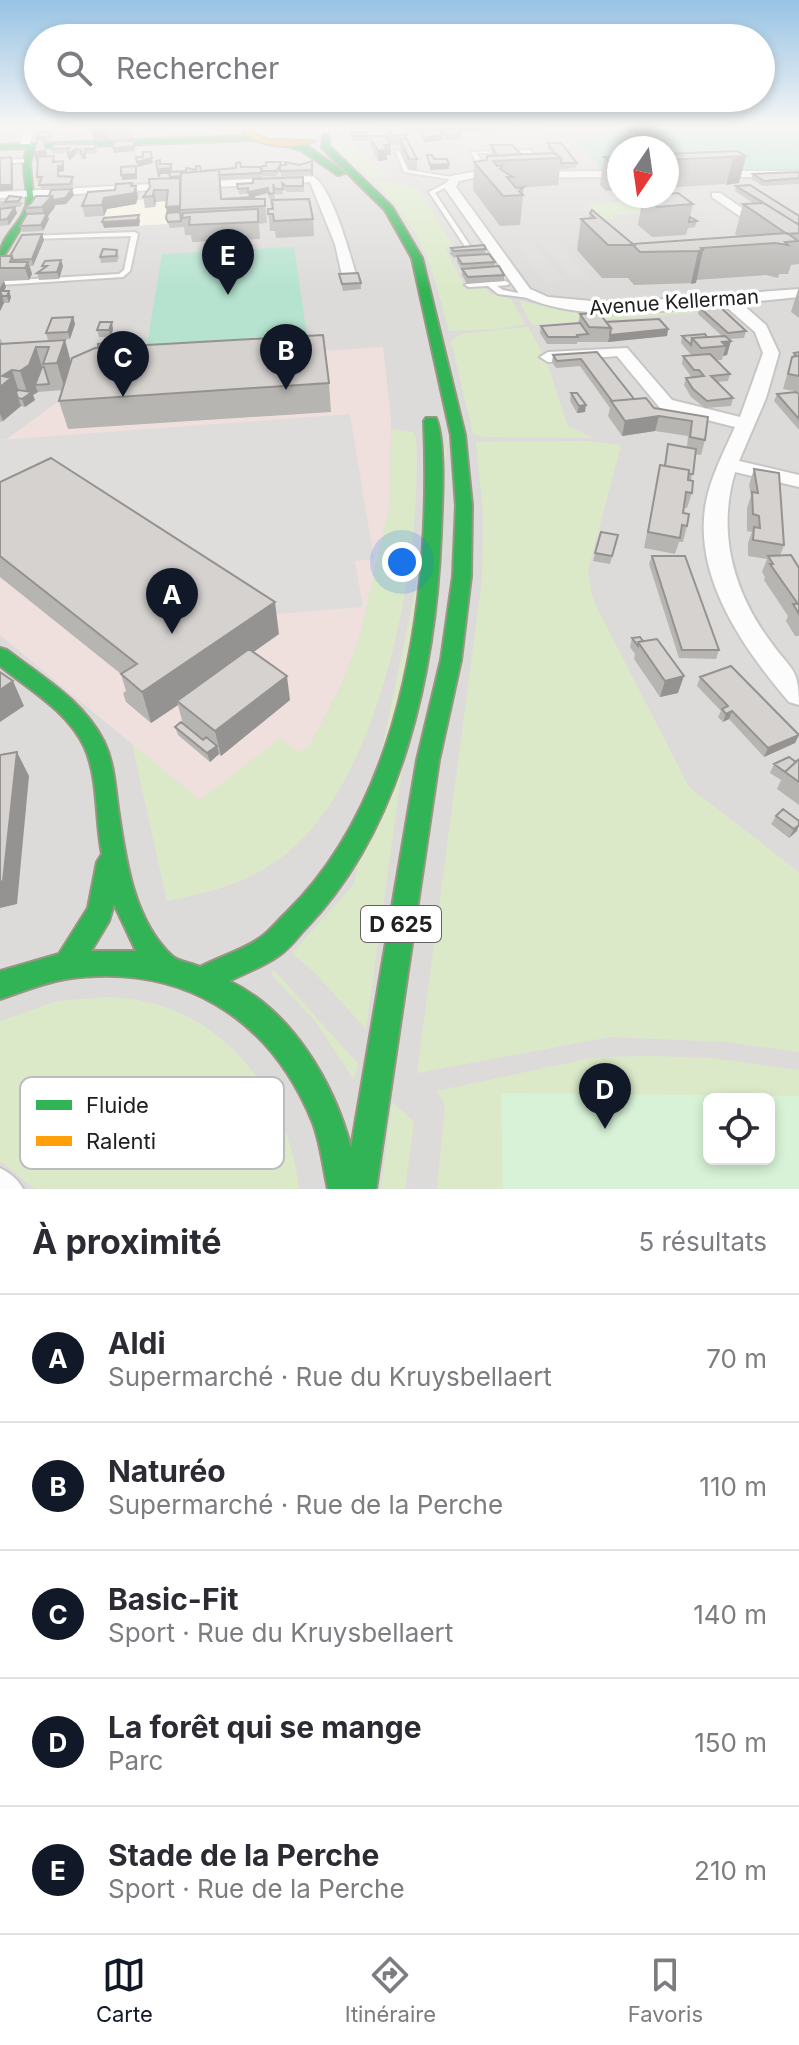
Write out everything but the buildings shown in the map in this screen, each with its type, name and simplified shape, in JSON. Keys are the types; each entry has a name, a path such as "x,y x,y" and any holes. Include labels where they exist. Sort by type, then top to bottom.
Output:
{"main road":[{"path":"6,240 28,211 28,180"},
{"path":"347,180 373,207 399,259 413,321"},
{"name":"D 625","path":"360,180 389,209 417,258 458,435 464,506 463,563 451,660 426,771 360,1189"},
{"path":"204,979 245,965 289,930 345,864 376,807 406,707 432,569 437,483 427,402"},
{"path":"0,655 90,737 102,773 110,838 129,916 138,937 162,965"},
{"path":"68,964 92,929 103,904 110,838"},
{"path":"0,985 68,964 110,960 162,965 204,979 249,1006 270,1025 297,1059 316,1093 331,1131 344,1189"}],"street":[{"path":"0,195 284,180"},
{"path":"314,180 329,214 349,275"},
{"path":"453,181 450,189 492,257 529,296"},
{"path":"716,195 799,253"},
{"path":"777,237 799,235"},
{"name":"Avenue Kellerman","path":"529,296 550,304 599,308 799,293"},
{"path":"725,298 763,330 771,349 769,362 718,492 715,519 721,569 743,619 799,695"},
{"path":"548,357 621,351 666,404 744,424"},
{"path":"728,464 799,481"}],"lane":[{"path":"453,181 432,192 468,247"},
{"path":"0,283 121,276 127,271 135,234 6,240"},
{"path":"493,271 507,276"},
{"path":"469,285 490,284 507,276"},
{"path":"490,284 501,292 529,296"},
{"path":"0,1179 12,1189"}],"shaded area":[{"path":"0,180 607,180 607,208 679,208 679,180 799,180 799,1189 0,1189"},
{"path":"183,188 167,224 103,228 107,216 85,217 91,203 142,200 144,191"},
{"path":"444,191 481,246 454,247 421,193"},
{"path":"726,192 757,214 753,225 721,227 679,195"},
{"path":"531,240 563,279 546,283 516,244"},
{"path":"537,240 557,241 591,281 571,279"},
{"path":"773,285 778,289 628,300 624,296"},
{"path":"383,347 391,418 390,504 359,639 343,681 311,743 299,754 280,739 200,800 0,635 0,440 7,439 63,398 72,367"},
{"path":"350,414 374,559 355,561 363,607 265,615 83,479 53,482 0,507 0,440"}],"green space":[{"path":"374,182 392,182 419,189 454,247 445,249 466,289 486,288 489,293 511,299 525,324 498,329 449,331 424,250 405,218"},
{"path":"679,200 693,211 612,215 614,219 603,219 588,204 607,203 607,208 679,208"},
{"path":"294,247 307,335 147,345 162,254"},
{"path":"519,301 582,314 685,307 693,313 532,325"},
{"path":"528,327 547,362 567,425 593,438 484,437 473,434 451,341 460,334"},
{"path":"450,423 366,1029 315,973 292,953 354,884"},
{"path":"391,429 413,432 416,438 412,543 389,666 369,725 345,779 315,825 279,859 226,886 167,901 132,744 200,800 280,738 299,753 311,743 343,682 359,638 390,504"},
{"path":"587,441 621,445 588,570 598,610 689,787 799,872 799,1052 727,1042 610,1037 417,1073 482,580 483,512 476,442"},
{"path":"274,970 358,1064 354,1080 315,1021 271,974"},
{"path":"107,997 146,1002 181,1014 212,1032 239,1056 256,1077 20,1077 20,1169 284,1169 284,1130 299,1189 35,1189 0,1161 0,1021 58,1001"},
{"path":"596,1057 712,1058 799,1070 799,1189 437,1189 445,1105 437,1091"},
{"path":"501,1093 703,1095 703,1165 775,1165 775,1096 799,1096 799,1189 503,1189"},
{"path":"392,1102 414,1122 405,1189 381,1189"}],"traffic: fast":[{"path":"0,254 30,206 28,180"},
{"path":"360,180 389,209 417,258 458,435 464,506 462,576 451,660 428,760 360,1189"},
{"path":"204,979 269,947 323,893 365,824 397,743 418,657 431,571 435,491 431,421"},
{"path":"0,655 65,706 94,744 101,766 112,848 122,889 138,929 162,965"},
{"path":"68,964 100,912 109,862"},
{"path":"0,985 65,966 110,962 152,966 191,977 227,994 259,1018 287,1047 310,1082 331,1131 344,1189"}],"place":[{"name":"Stade de la Perche","path":"228,295"},
{"name":"Naturéo","path":"286,390"},
{"name":"Basic-Fit","path":"123,397"},
{"name":"Aldi","path":"172,634"},
{"name":"La forêt qui se mange","path":"605,1129"}]}
